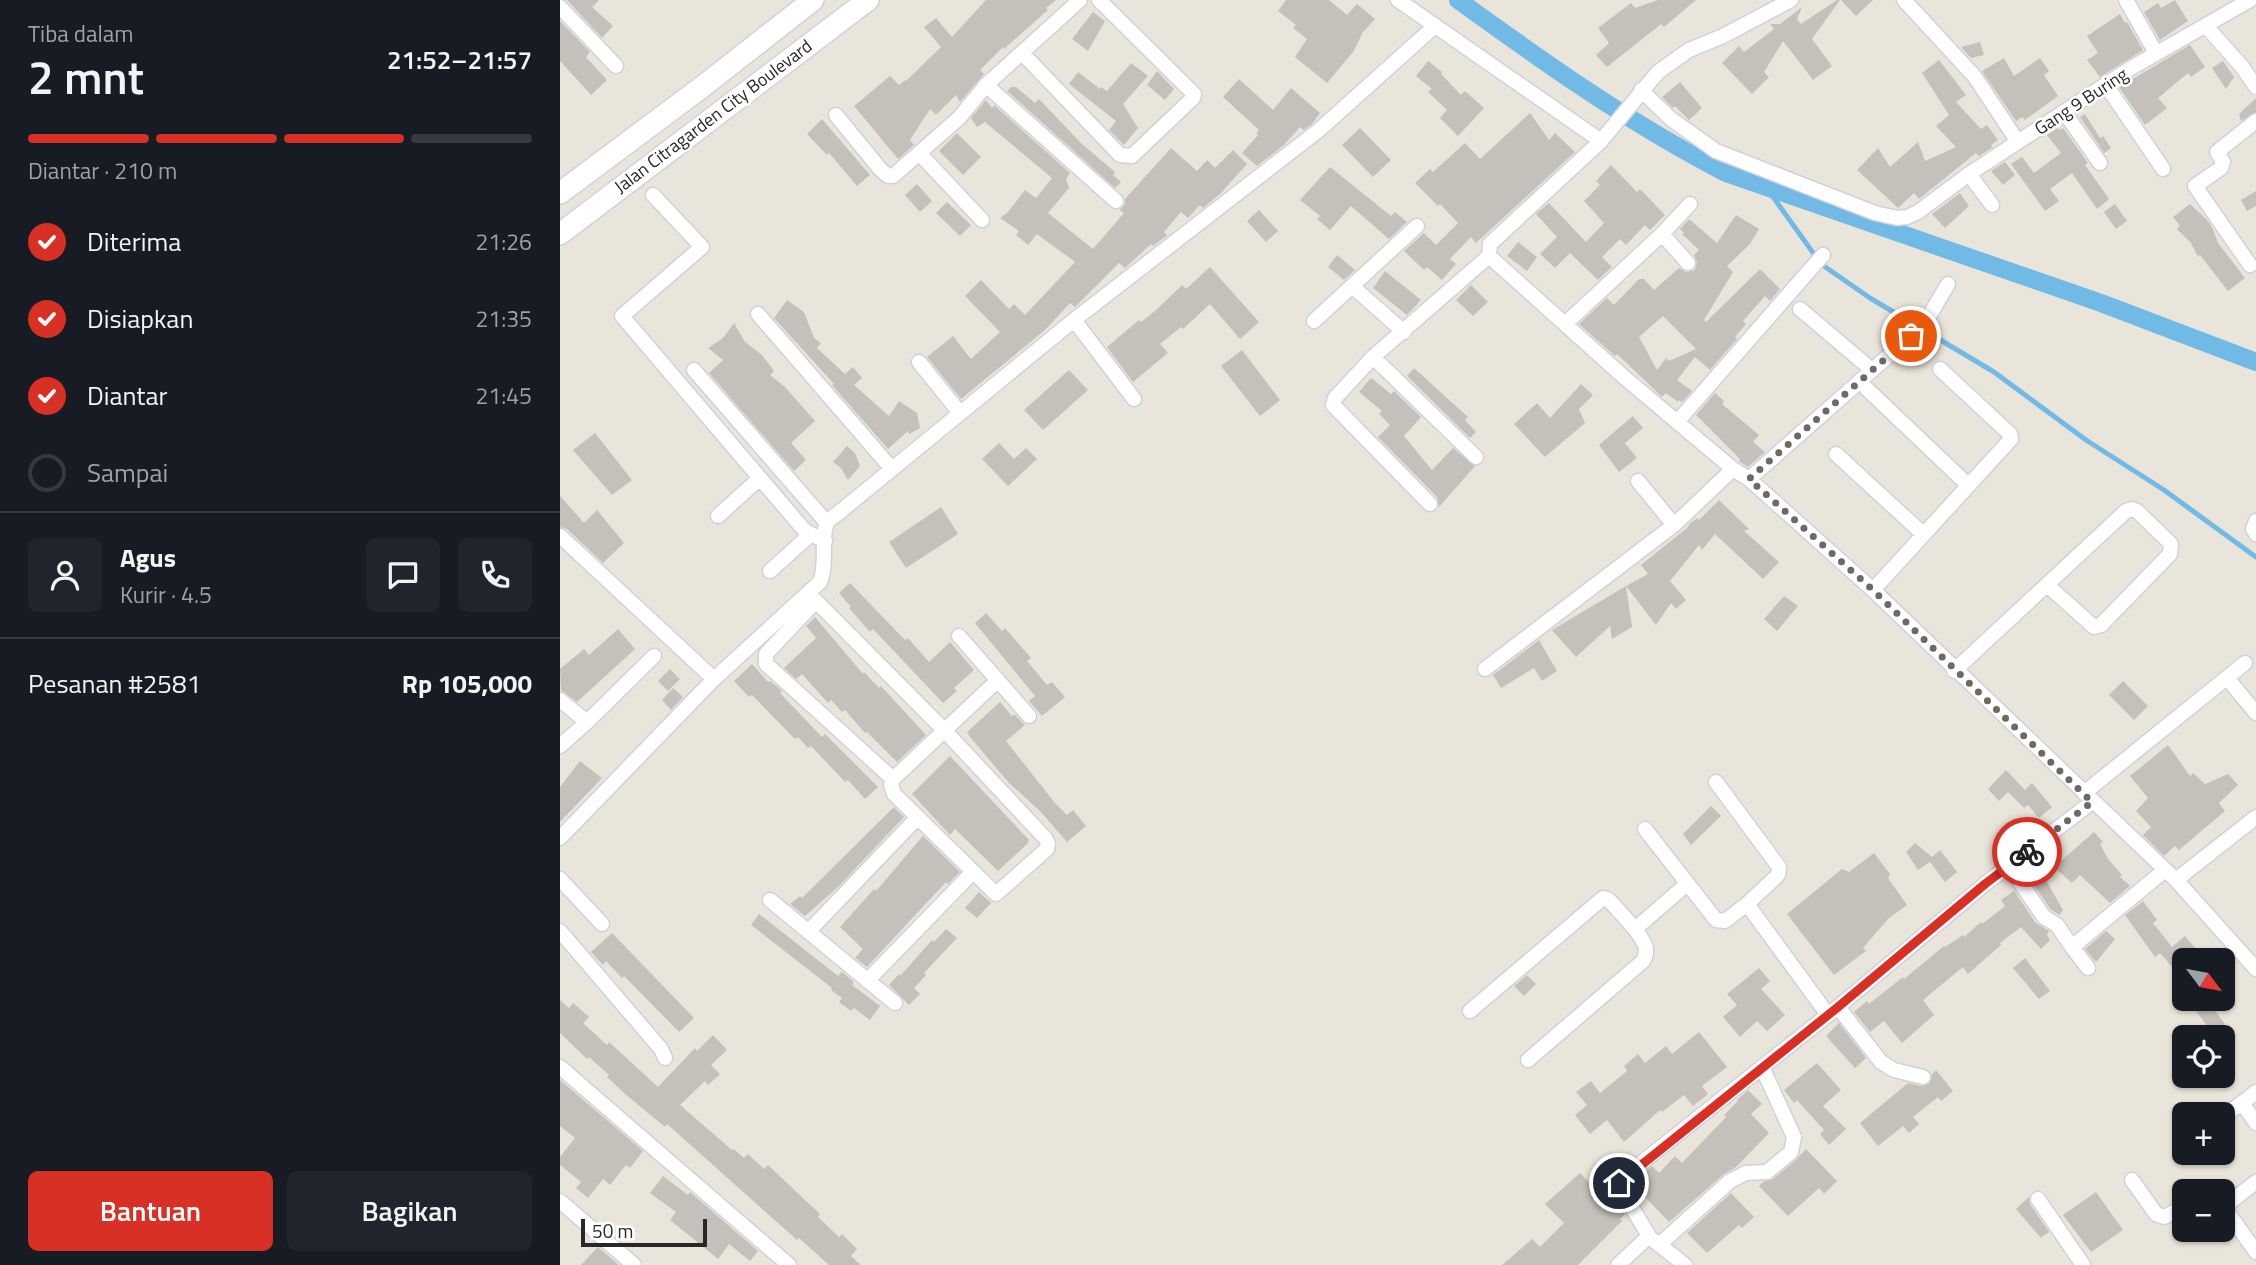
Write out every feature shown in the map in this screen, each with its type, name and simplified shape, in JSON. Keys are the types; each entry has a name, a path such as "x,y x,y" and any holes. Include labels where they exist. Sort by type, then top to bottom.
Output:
{"main road":[{"name":"Jalan Citragarden City Boulevard","path":"560,193 813,0"},
{"name":"Jalan Citragarden City Boulevard","path":"560,234 867,0"}],"street":[{"path":"836,115 888,176 893,176 959,118 986,85 1080,0"},
{"path":"1021,53 1120,155 1132,156 1193,98 1194,94 1099,0"},
{"path":"1398,0 1605,136"},
{"path":"1430,504 1333,405 1335,398 1373,357 1489,256 1490,244 1605,136 1658,72 1689,50 1723,36 1791,0"},
{"path":"1904,0 1975,77 2018,142"},
{"path":"2126,0 2156,52"},
{"name":"Gang 9 Buring","path":"1640,92 1671,119 1716,151 1735,160 1875,213 1907,218 1969,174 2156,52 2250,0"},
{"path":"560,7 616,66"},
{"path":"893,779 766,664 766,654 813,597 820,582 825,569 827,523 1074,320 1319,130 1434,26"},
{"path":"2206,26 2256,87"},
{"path":"986,85 1116,201"},
{"path":"2106,85 2163,169"},
{"path":"2064,112 2100,163"},
{"path":"2250,265 2195,186 2221,168 2223,162 2217,152 2256,121"},
{"path":"919,153 982,220"},
{"path":"1969,174 1992,205"},
{"path":"653,195 702,247 622,316 810,535 825,541"},
{"path":"1564,324 1662,234 1690,204"},
{"path":"1314,321 1417,226"},
{"path":"1662,234 1688,263"},
{"path":"1677,422 1823,254"},
{"path":"1489,256 1677,422 1749,479 1873,590 1954,671 2170,875 2256,969"},
{"path":"1749,479 1911,336 1928,318 1948,285"},
{"path":"1352,286 1404,332"},
{"path":"1800,309 1871,370"},
{"path":"758,314 892,469"},
{"path":"1074,320 1133,399"},
{"path":"1373,357 1476,457"},
{"path":"919,362 960,413"},
{"path":"1873,590 2011,439 2010,434 1940,369"},
{"path":"694,370 827,523"},
{"path":"1867,389 1968,485"},
{"path":"1836,454 1923,534"},
{"path":"1485,669 1674,525 1733,469"},
{"path":"718,516 760,478"},
{"path":"1638,481 1674,525"},
{"path":"1954,671 2126,511 2132,509 2171,544 2170,554 2101,625 2094,627 2086,622 2047,585"},
{"path":"2256,521 2253,529 2256,534"},
{"path":"770,571 810,535"},
{"path":"560,536 713,679"},
{"path":"560,838 713,679 813,597"},
{"path":"813,597 945,731 1046,839 1047,849 996,894 894,794 891,785 893,779 945,731 998,680"},
{"path":"959,636 1029,716"},
{"path":"560,746 654,656"},
{"path":"1685,1265 1654,1240 1619,1186 1621,1179 1833,1011 2009,866 2245,663"},
{"path":"2227,678 2256,713"},
{"path":"560,700 587,722"},
{"path":"1645,829 1720,922 1725,921 1778,875 1779,867 1716,782"},
{"path":"808,932 918,817"},
{"path":"2072,947 2170,875 2256,817"},
{"path":"2009,866 2044,917 2057,925 2088,968"},
{"path":"867,981 972,873"},
{"path":"560,879 602,924"},
{"path":"1634,929 1687,884"},
{"path":"1470,1011 1602,898 1609,900 1634,929 1647,948 1647,954 1643,961 1528,1060"},
{"path":"770,900 895,1003"},
{"path":"1746,904 1833,1011 1881,1062 1894,1070 1923,1077"},
{"path":"560,931 661,1049 665,1058"},
{"path":"560,1066 789,1265"},
{"path":"1618,1265 1730,1181 1746,1173 1767,1172 1791,1152 1794,1138 1791,1128 1762,1067"},
{"path":"2235,1108 2256,1092"},
{"path":"2242,1103 2256,1123"},
{"path":"2132,1180 2156,1214 2164,1217 2172,1213"},
{"path":"2235,1198 2256,1182"},
{"path":"2038,1199 2083,1265"},
{"path":"560,1201 634,1265"},
{"path":"2235,1222 2256,1252"}],"building":[{"path":"567,0 599,0 592,7 613,26 602,38"},
{"path":"986,0 1056,0 980,70 984,74 960,102 956,95 936,115 930,109 910,140 914,145 898,159 854,106 890,76 899,85 906,81 941,47 924,27 936,18 952,37"},
{"path":"1286,0 1329,0 1347,15 1357,4 1375,19 1363,32 1353,52 1327,83 1295,57 1307,39 1293,28 1296,25 1278,11"},
{"path":"1658,0 1696,0 1664,27 1661,24 1607,67 1596,55 1609,43 1598,28 1631,3 1635,8"},
{"path":"1840,0 1812,39 1832,66 1813,80 1783,41 1764,72 1769,77 1752,94 1722,63 1739,46 1744,52 1774,29 1770,24 1780,24 1802,7 1797,19 1801,24"},
{"path":"1841,0 1873,0 1856,16"},
{"path":"2175,0 2188,21 2160,40 2144,12 2158,3 2161,8"},
{"path":"1093,12 1105,21 1088,51 1072,39"},
{"path":"2120,14 2143,50 2100,77 2087,60 2098,53 2087,36"},
{"path":"560,21 590,52 586,57 607,80 591,95 560,61"},
{"path":"1980,42 1984,55 1971,58 1961,47"},
{"path":"2190,45 2205,67 2191,77 2188,73 2158,98 2167,108 2145,125 2119,87"},
{"path":"2004,58 2014,76 2040,58 2049,71 2044,75 2058,96 2025,120 2022,117 2016,121 1982,71"},
{"path":"1939,60 1966,95 1956,102 1981,129 1987,125 1998,140 1991,145 1993,147 1979,156 1976,153 1919,199 1914,193 1898,208 1857,170 1878,148 1890,167 1918,142 1925,161 1956,147 1936,126 1949,115 1922,73"},
{"path":"1428,61 1442,72 1461,95 1465,91 1484,108 1458,136 1440,118 1447,110 1428,92 1432,89 1416,76"},
{"path":"2223,61 2234,77 2226,89 2212,68"},
{"path":"1131,63 1148,76 1123,104 1138,128 1124,145 1109,130 1116,121 1069,84 1078,72 1100,89 1101,87 1107,91"},
{"path":"1157,71 1174,89 1165,100 1147,85"},
{"path":"1239,79 1273,110 1291,88 1320,113 1312,124 1304,130 1300,127 1284,145 1257,166 1242,153 1258,135 1256,133 1259,130 1223,97"},
{"path":"1680,82 1702,108 1689,120 1662,97"},
{"path":"1016,87 1035,103 1039,99 1081,143 1115,172 1113,175 1121,182 1115,188 1007,91"},
{"path":"2256,98 2256,112 2241,121 2239,114"},
{"path":"986,100 992,108 994,105 1070,173 1066,179 1069,188 1048,213 1093,249 1124,213 1120,210 1125,199 1171,148 1197,171 1207,160 1215,168 1233,150 1247,164 1220,194 1203,208 1200,205 1188,218 1181,212 1164,232 1167,235 1165,237 1153,246 1151,244 1125,268 1119,263 1075,307 1070,303 1045,330 961,399 927,357 953,336 971,359 1000,332 965,296 981,280 1009,309 1014,304 1025,315 1075,262 1037,234 1028,245 1016,235 1019,231 1000,218 1025,190 1036,198 1052,178 985,122 977,127 971,118"},
{"path":"1530,113 1549,140 1555,133 1575,152 1476,243 1471,237 1450,259 1456,264 1442,280 1427,267 1424,270 1404,251 1424,233 1436,245 1458,223 1415,183 1430,169 1433,172 1465,143 1480,159"},
{"path":"2085,114 2100,138 2103,136 2111,148 2104,153 2080,117"},
{"path":"822,119 870,175 857,186 829,153 827,155 807,134"},
{"path":"1360,128 1391,160 1373,177 1342,145"},
{"path":"2063,128 2109,199 2097,209 2072,173 2050,189 2059,201 2045,211 2011,164 2022,157 2034,173 2061,153 2047,135"},
{"path":"957,133 981,157 963,175 939,151"},
{"path":"2005,162 2015,175 2003,185 1991,171"},
{"path":"1611,165 1637,192 1640,189 1665,215 1650,230 1645,225 1626,245 1620,239 1602,257 1612,267 1598,280 1570,253 1555,268 1540,254 1557,237 1536,214 1549,203 1586,242 1604,223 1584,201 1600,185 1596,181"},
{"path":"1330,167 1391,216 1395,212 1407,222 1389,239 1351,206 1330,230 1317,219 1320,216 1300,200"},
{"path":"917,184 932,201 920,212 905,195"},
{"path":"2256,191 2256,206 2247,211 2241,200"},
{"path":"1960,193 1969,206 1945,228 1932,214"},
{"path":"947,202 971,225 960,236 936,213"},
{"path":"2115,204 2127,221 2116,229 2104,212"},
{"path":"2190,204 2208,221 2218,243 2245,278 2228,291 2177,229 2180,226 2173,217"},
{"path":"1259,210 1278,231 1266,242 1247,221"},
{"path":"1736,215 1759,229 1750,244 1727,266 1733,272 1704,320 1706,322 1760,269 1780,289 1770,301 1765,296 1743,321 1746,324 1735,337 1737,339 1710,370 1695,357 1677,380 1692,391 1682,402 1678,402 1666,393 1662,397 1617,354 1615,356 1579,324 1607,298 1614,305 1639,279 1644,279 1654,290 1679,268 1686,272 1695,270 1697,262 1694,255 1699,250 1680,229 1689,219 1717,243","holes":["1663,316 1696,349 1669,361 1666,358 1657,370 1639,337"]},
{"path":"1518,242 1537,257 1527,271 1507,256"},
{"path":"1337,255 1355,270 1344,280 1328,267"},
{"path":"1210,267 1259,322 1240,339 1210,304 1183,329 1181,327 1160,344 1168,353 1133,382 1107,347 1139,320 1141,322 1156,310 1182,285 1186,289"},
{"path":"1385,271 1421,300 1407,315 1373,288"},
{"path":"1471,285 1488,302 1473,316 1456,300"},
{"path":"787,300 804,312 814,338 821,343 817,348 845,374 853,367 862,378 854,385 889,416 899,401 917,413 920,428 909,434 908,431 888,449 774,318"},
{"path":"734,323 745,342 762,355 774,371 770,375 785,387 815,421 791,443 806,460 794,471 709,373 723,360 708,348 723,338"},
{"path":"1242,350 1280,400 1260,416 1221,366"},
{"path":"1414,368 1468,417 1465,420 1476,432 1470,438 1407,376"},
{"path":"1069,370 1088,390 1043,430 1024,410"},
{"path":"1371,378 1391,394 1394,391 1421,417 1404,436 1432,470 1453,448 1475,466 1439,507 1437,497 1378,437 1390,425 1379,414 1382,411 1359,392"},
{"path":"1581,384 1593,395 1579,409 1585,423 1545,457 1514,424 1537,403 1550,418"},
{"path":"1715,393 1724,401 1722,404 1759,435 1753,442 1765,452 1748,467 1739,461 1696,415"},
{"path":"1633,416 1643,428 1625,443 1637,458 1619,472 1599,445"},
{"path":"595,433 632,480 612,495 573,450"},
{"path":"999,443 1014,459 1026,448 1037,459 1008,486 982,459"},
{"path":"847,446 855,453 860,466 848,480 841,468 833,462"},
{"path":"560,496 584,523 597,510 624,543 603,563 567,529 560,527"},
{"path":"1719,500 1749,529 1744,531 1779,562 1763,579 1715,534 1702,550 1699,545 1670,581 1686,600 1676,609 1671,603 1656,625 1626,586 1648,574 1641,565 1690,523 1698,518 1699,520"},
{"path":"941,507 958,534 906,568 889,542"},
{"path":"850,583 905,640 908,638 929,662 950,642 974,670 954,688 957,691 943,703 873,629 870,632 839,593"},
{"path":"1626,586 1632,627 1612,639 1610,626 1576,657 1552,630"},
{"path":"1784,596 1798,606 1777,631 1764,619"},
{"path":"986,613 1002,631 1005,628 1031,658 1027,661 1047,685 1052,682 1065,697 1042,716 1029,701 1035,696 975,623"},
{"path":"815,617 863,674 864,672 879,688 881,686 926,735 897,762 865,733 845,710 842,712 831,700 828,703 802,674 796,679 784,668 816,638 806,626"},
{"path":"618,629 635,649 577,702 561,690 560,669 584,649 589,655"},
{"path":"1539,640 1557,671 1542,681 1534,668 1501,688 1493,675"},
{"path":"752,664 768,682 782,691 780,693 822,737 825,734 878,787 865,799 811,746 808,748 798,737 795,739 752,695 749,697 734,681"},
{"path":"670,669 680,679 668,691 658,681"},
{"path":"2123,681 2148,706 2134,720 2109,695"},
{"path":"673,688 683,697 671,710 662,700"},
{"path":"1000,702 1012,716 1014,714 1025,725 1006,741 1055,803 1067,815 1073,810 1086,826 1067,842 1040,811 1009,783 967,732"},
{"path":"2168,745 2190,776 2193,773 2205,784 2228,774 2238,785 2219,803 2225,811 2179,850 2175,846 2164,856 2143,835 2151,827 2136,811 2148,798 2130,776"},
{"path":"950,756 1029,840 998,871 955,829 950,835 912,794"},
{"path":"580,761 602,778 560,822 560,787"},
{"path":"2006,770 2025,790 2032,783 2052,807 2039,818 2028,805 2024,808 2008,792 1999,801 1988,789"},
{"path":"1711,806 1721,816 1691,845 1683,834"},
{"path":"894,807 904,817 839,886 805,916 790,904 800,896 802,898"},
{"path":"2094,832 2103,842 2100,844 2108,859 2122,875 2120,877 2130,886 2110,903 2080,875 2072,883 2054,867"},
{"path":"923,836 960,872 948,884 946,882 867,967 855,958 863,949 840,927 874,889 876,891"},
{"path":"1915,843 1932,857 1940,850 1957,872 1945,882 1930,862 1918,870 1906,852"},
{"path":"1874,853 1890,874 1888,878 1907,905 1888,919 1863,948 1866,951 1834,975 1787,914 1842,869 1849,872"},
{"path":"2040,870 2063,910 2060,915 2051,910 2029,878"},
{"path":"2014,891 2036,923 2049,931 2047,935 2050,940 2041,949 2021,927 1968,974 1963,967 1923,1000 1934,1015 1902,1043 1884,1021 1870,1032 1854,1012 1867,1001 1869,1004 1903,977 1904,979 1944,946 1963,935 1964,937 1981,922 1982,924 2005,906 2001,900"},
{"path":"979,892 991,903 977,918 965,908"},
{"path":"2143,901 2157,920 2153,923 2172,947 2185,936 2195,948 2172,948 2172,966 2160,953 2155,957 2125,915"},
{"path":"759,914 838,976 842,972 854,982 852,985 880,1006 870,1020 854,1008 851,1011 839,1002 842,998 831,990 832,988 751,925"},
{"path":"946,929 957,938 924,973 926,975 914,988 920,994 909,1005 889,985"},
{"path":"2106,931 2115,939 2096,962 2085,949"},
{"path":"612,933 694,1018 679,1032 624,976 622,978 606,961 603,965 591,952"},
{"path":"2025,958 2050,991 2039,999 2013,968"},
{"path":"1759,968 1770,981 1761,989 1785,1015 1767,1031 1757,1021 1740,1037 1723,1017 1737,1005 1727,994"},
{"path":"1527,975 1536,984 1524,996 1514,986"},
{"path":"560,1000 569,1008 573,1003 589,1017 583,1023 607,1045 609,1042 658,1087 695,1048 697,1051 713,1035 727,1050 711,1065 720,1074 708,1085 705,1081 680,1105 732,1150 744,1158 748,1154 764,1169 768,1165 820,1214 818,1217 839,1237 842,1234 857,1249 851,1256 861,1265 829,1265 799,1238 797,1240 667,1124 665,1127 625,1094 607,1077 609,1075 589,1057 587,1059 560,1033"},
{"path":"2197,1012 2216,1012 2225,1024 2224,1025 2206,1025"},
{"path":"1839,1023 1866,1058 1855,1068 1826,1036"},
{"path":"1699,1032 1727,1067 1702,1086 1708,1094 1693,1106 1684,1095 1662,1112 1660,1110 1624,1142 1607,1120 1590,1134 1575,1115 1587,1105 1576,1092 1591,1081 1600,1093 1627,1071 1624,1066 1638,1054 1645,1063 1666,1046 1672,1054"},
{"path":"1817,1063 1841,1090 1823,1106 1846,1129 1829,1145 1820,1134 1824,1130 1797,1100 1794,1103 1784,1090"},
{"path":"1936,1070 1953,1091 1941,1101 1938,1097 1913,1117 1919,1124 1909,1133 1903,1126 1878,1146 1860,1123 1908,1083 1921,1086 1929,1084"},
{"path":"560,1080 643,1151 630,1168 626,1165 610,1185 603,1179 588,1198 576,1188 581,1182 560,1165 560,1157 575,1138 560,1126"},
{"path":"1748,1090 1762,1104 1751,1114 1769,1133 1736,1167 1724,1174 1669,1222 1643,1195 1647,1191 1636,1179 1652,1166 1659,1173 1675,1156 1682,1163"},
{"path":"1806,1149 1837,1181 1824,1194 1819,1188 1788,1216 1759,1186 1773,1179"},
{"path":"1580,1173 1603,1197 1608,1192 1616,1199 1625,1214 1620,1219 1622,1221 1578,1265 1502,1265 1532,1239 1540,1247 1564,1223 1545,1204"},
{"path":"663,1176 688,1195 690,1192 758,1251 750,1261 729,1244 718,1259 670,1220 676,1212 650,1193"},
{"path":"2096,1192 2123,1230 2091,1252 2063,1215"},
{"path":"1731,1193 1754,1217 1742,1228 1739,1225 1707,1253 1687,1233"},
{"path":"2029,1197 2030,1204 2049,1232 2041,1238 2016,1209"},
{"path":"598,1247 619,1265 581,1265"}],"waterway":[{"path":"1458,0 1622,113 1726,173 2101,303 2256,362"},
{"path":"1766,187 1821,264 1870,298 1994,372 2086,440 2164,490 2256,557"}],"way so far":[{"path":"1911,336 1749,479 1873,590 2092,802 2027,852"}],"route":[{"path":"1619,1183 2027,852"}]}
